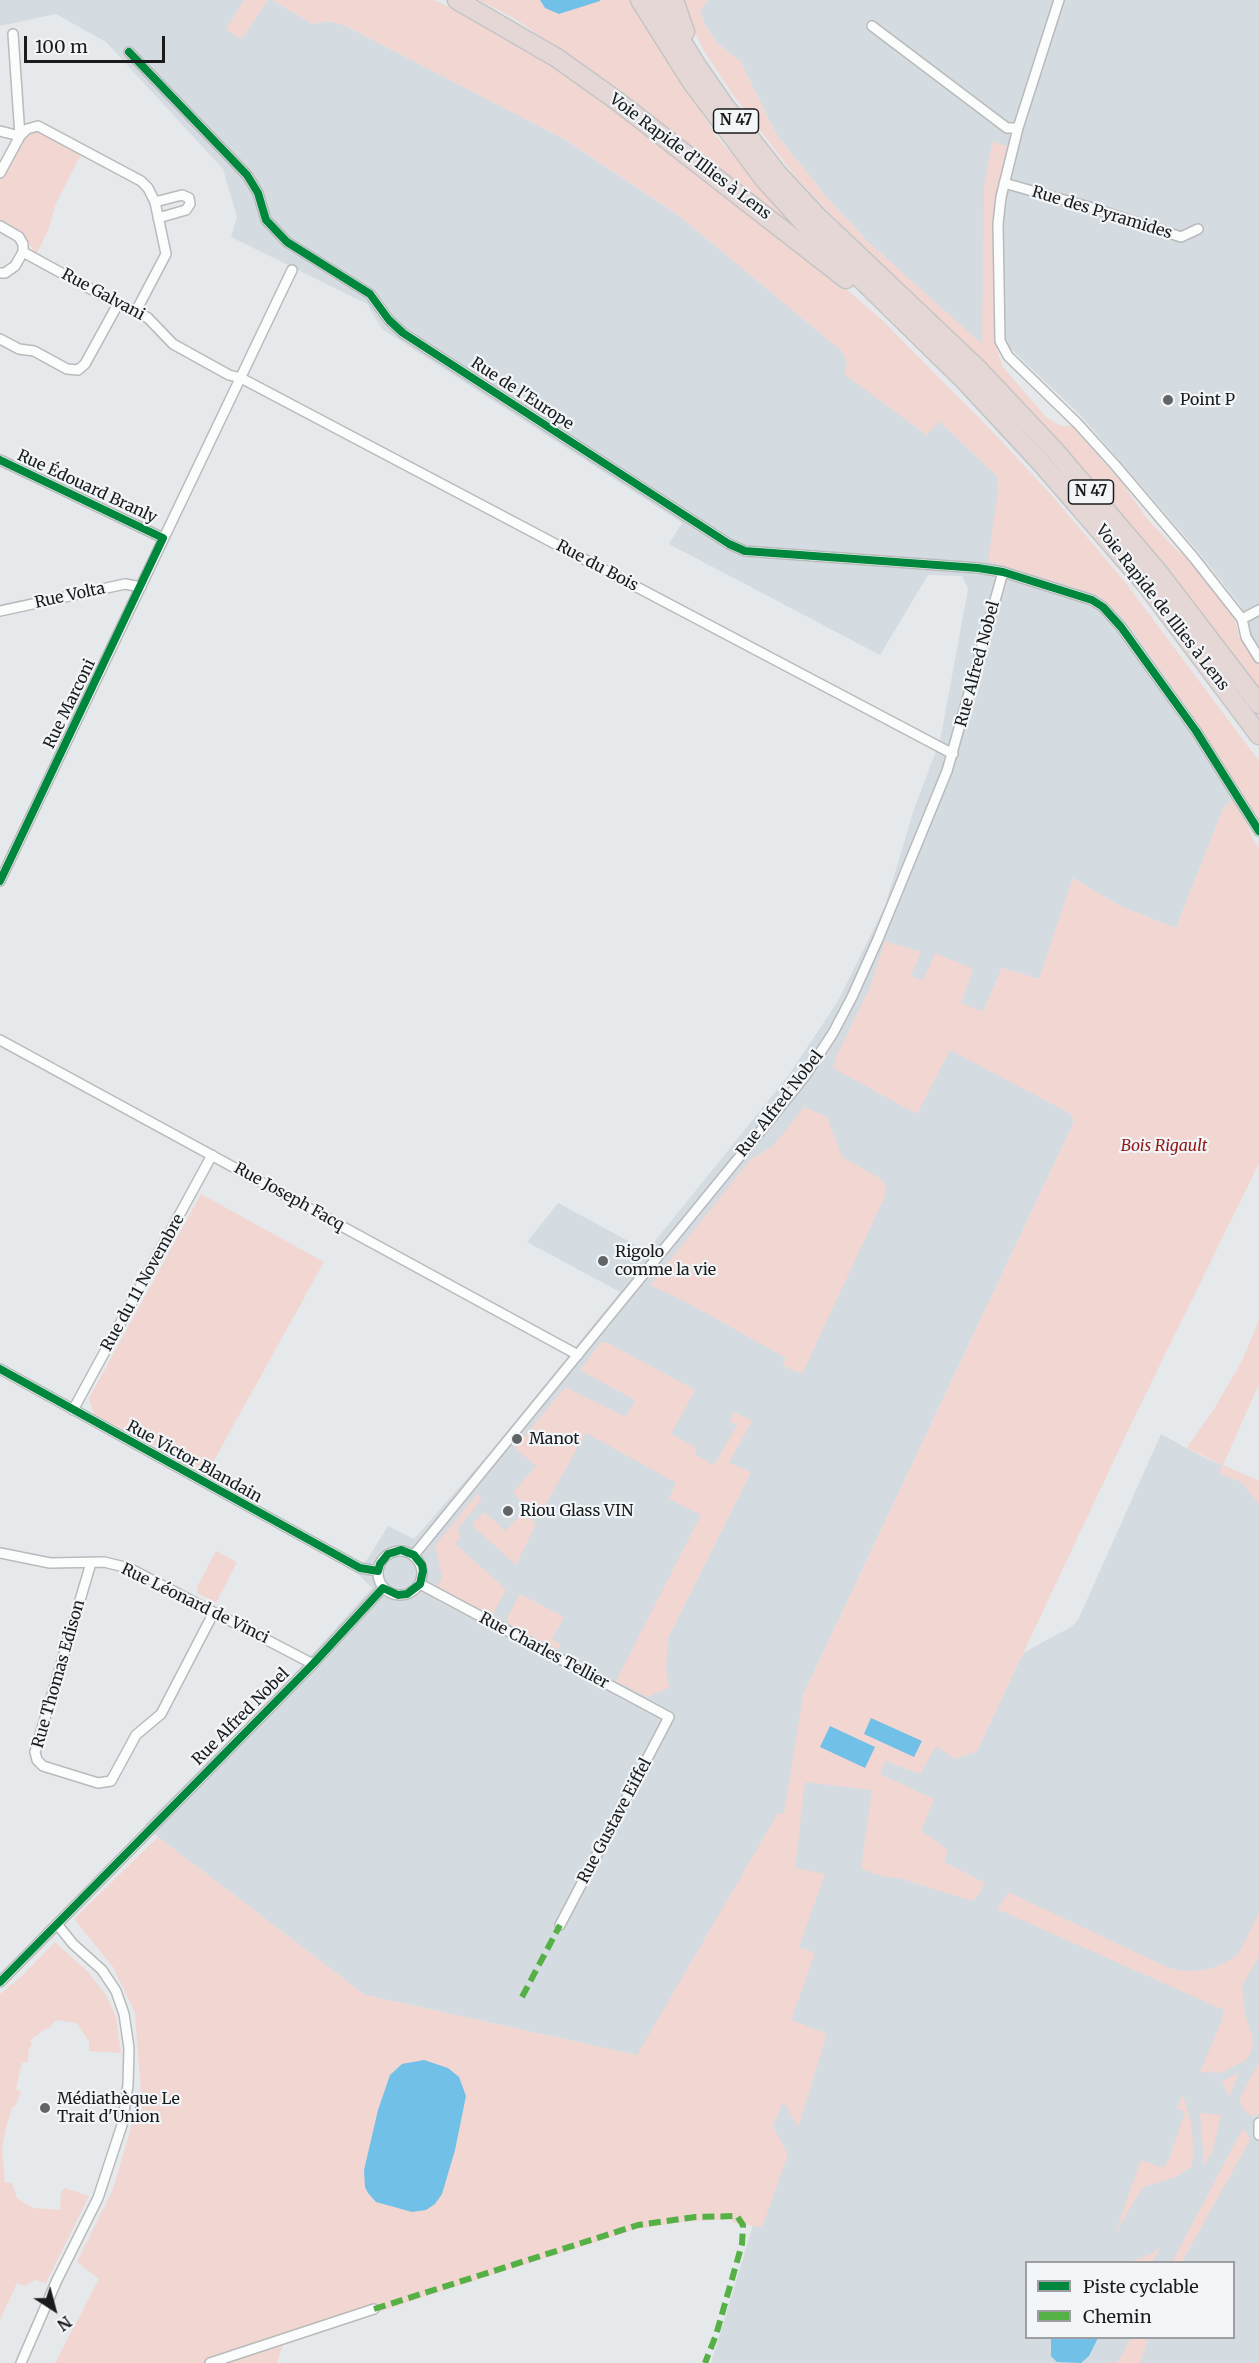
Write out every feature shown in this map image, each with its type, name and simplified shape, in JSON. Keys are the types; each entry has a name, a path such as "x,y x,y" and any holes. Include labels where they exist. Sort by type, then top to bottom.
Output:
{"highway":[{"name":"Voie Rapide d’Illies à Lens","path":"457,0 557,58 608,94 812,252 889,317 912,329"},
{"name":"Voie Rapide de Illies à Lens","path":"640,0 691,81 764,179 802,221 991,408 1092,521 1178,626 1259,735"},
{"name":"N 47","path":"656,0 697,66 751,141 778,174 817,216 903,296 997,389 1123,528 1199,623 1259,704"},
{"path":"674,0 697,66"}],"street":[{"path":"1059,0 1018,128 1004,183 998,224 1002,349 1078,424 1194,558 1242,618 1246,637 1259,658"},
{"path":"872,26 1007,128 1018,128"},
{"path":"13,34 20,136"},
{"name":"Rue de l'Europe","path":"129,52 247,175 258,194 266,220 288,242 370,294 389,320 403,333 729,544 745,551 978,568 1003,572 1092,600 1112,615 1196,731 1259,831"},
{"path":"0,173 20,136 27,129 38,126 141,181 148,188 155,202 166,254 136,311"},
{"path":"0,131 20,136"},
{"name":"Rue des Pyramides","path":"1004,183 1089,207 1181,237 1198,229"},
{"path":"155,202 182,195 189,198 190,204 186,210 158,218"},
{"path":"0,226 19,237 23,244 23,252 15,266 5,273 0,273"},
{"name":"Rue Galvani","path":"23,252 118,304 136,311 148,318 172,344 229,375 241,378"},
{"name":"Rue Marconi","path":"0,881 3,865 141,587 292,270"},
{"path":"0,339 19,348 34,351 67,369 78,370 85,364 118,304"},
{"name":"Rue du Bois","path":"241,378 953,754"},
{"name":"Rue Édouard Branly","path":"0,460 163,538"},
{"name":"Rue Alfred Nobel","path":"414,1555 772,1117 805,1076 828,1041 852,997 878,939 953,754 1003,572"},
{"name":"Rue Volta","path":"0,611 125,584 141,587"},
{"path":"1242,618 1259,610"},
{"name":"Rue Joseph Facq","path":"0,1040 578,1355"},
{"name":"Rue du 11 Novembre","path":"73,1410 212,1155"},
{"name":"Rue Victor Blandain","path":"0,1370 360,1568 378,1570"},
{"path":"401,1550 414,1555 422,1565 420,1584 407,1594 398,1595 383,1588 378,1570 388,1554 401,1550"},
{"name":"Rue Léonard de Vinci","path":"0,1554 50,1563 104,1563 129,1568 313,1664"},
{"name":"Rue Thomas Edison","path":"91,1563 35,1752 37,1760 43,1766 98,1783 105,1783 116,1775 136,1735 161,1714 214,1612"},
{"name":"Rue Charles Tellier","path":"420,1584 669,1717"},
{"name":"Rue Alfred Nobel","path":"0,1982 313,1664 383,1588"},
{"name":"Rue Gustave Eiffel","path":"560,1925 669,1717"},
{"path":"21,2363 57,2280 98,2198 122,2125 128,2085 129,2048 124,2014 116,1991 102,1970 73,1944 57,1924"},
{"path":"1259,2124 1259,2135"},
{"path":"210,2363 374,2309"}],"shaded area":[{"path":"0,0 272,0 313,24 326,21 344,25 566,140 677,214 842,351 847,364 845,374 927,435 938,420 997,476 998,492 1077,587 1096,594 1125,620 1199,725 1241,791 1224,807 1176,928 1120,906 1073,878 1039,979 1002,968 964,1056 1072,1114 1074,1122 803,1695 977,1751 1023,1653 1071,1627 1078,1620 1161,1434 1201,1456 1259,1481 1259,2363 711,2363 753,2225 767,2084 365,1995 158,1837 145,1824 276,1694 372,1588 358,1574 388,1526 414,1539 491,1451 620,1292 527,1242 558,1203 647,1251 788,1076 838,1001 885,906 914,809 940,741 968,589 962,576 928,575 880,655 669,544 682,523 382,329 367,304 231,237 237,217 223,169 106,42 56,14 0,26"},
{"path":"697,0 1259,0 1259,646 1249,633 1241,606 1194,547 1081,416 1010,348 982,345 869,243 828,199 776,134 740,61 718,44 704,24"}],"green space":[{"path":"244,0 268,0 242,39 226,30"},
{"path":"272,0 434,0 486,24 552,65 815,263 879,317 991,430 1054,498 1125,582 1259,761 1259,820 1199,725 1125,620 1109,604 1096,594 988,561 998,492 997,476 939,421 927,435 844,374 847,364 842,351 677,214 566,140 344,25 326,21 313,24"},
{"path":"479,0 540,0 546,8 559,14 600,0 629,0 717,137 791,222 782,220 623,92 515,19"},
{"path":"681,0 708,0 700,11 704,24 718,44 740,61 776,134 828,199 869,243 982,344 984,188 992,142 1007,146 996,195 994,224 995,335 996,347 1003,367 1046,417 1061,426 1072,426 1123,484 1147,519 1189,559 1234,616 1239,637 1259,666 1259,691 1183,588 1119,512 1026,409 859,244 794,175 731,92 703,49"},
{"path":"39,131 82,153 56,203 48,231 36,255 24,236 0,222 0,180 23,139 31,132"},
{"name":"Bois Rigault","path":"1233,799 1259,848 1259,1163 1133,1420 977,1751 955,1759 936,1746 920,1774 886,1761 880,1774 934,1799 921,1831 948,1849 944,1862 985,1883 978,1896 972,1901 899,1878 885,1877 861,1869 872,1790 805,1782 795,1868 825,1874 799,1947 815,1953 791,2020 827,2034 798,2127 783,2101 773,2126 788,2155 762,2227 735,2223 730,2219 683,2222 637,2229 283,2344 277,2363 55,2363 99,2279 77,2262 113,2189 141,2093 135,2013 113,1967 74,1919 158,1837 365,1995 637,2055 778,1813 784,1814 803,1695 1074,1122 1071,1114 950,1050 917,1114 833,1068 836,1057 870,987 885,941 921,952 911,976 923,981 935,953 973,969 961,1003 983,1012 1002,968 1039,979 1073,878 1120,906 1176,928 1224,807"},
{"path":"804,1107 827,1117 842,1157 881,1179 885,1184 886,1194 802,1374 782,1365 786,1358 686,1302 650,1285 750,1160 773,1146"},
{"path":"201,1194 324,1262 207,1473 94,1414 89,1398"},
{"path":"1259,1320 1259,1384 1223,1465 1259,1481 1259,1504 1241,1482 1219,1473 1222,1465 1187,1448 1214,1409 1242,1361"},
{"path":"601,1342 608,1343 695,1390 671,1434 697,1448 694,1454 714,1465 737,1425 730,1421 734,1412 752,1421 729,1463 751,1472 668,1638 666,1668 669,1688 647,1697 616,1681 701,1515 669,1499 676,1483 586,1433 538,1518 513,1493 536,1466 515,1448 565,1387 626,1417 635,1400 580,1370"},
{"path":"477,1494 481,1497 480,1502 458,1528 460,1539 455,1544 506,1589 492,1616 437,1586 442,1578 435,1546"},
{"path":"520,1509 536,1524 516,1565 472,1525 484,1512 506,1531 520,1514 518,1511"},
{"path":"216,1551 237,1562 216,1603 197,1593 197,1587"},
{"path":"520,1594 564,1617 552,1639 561,1644 558,1650 508,1624 508,1616"},
{"path":"1008,1892 1169,1968 1183,1971 1205,1970 1233,1958 1241,1950 1259,1912 1259,1956 1242,1986 1245,2014 1253,2040 1252,2050 1247,2059 1222,2073 1200,2072 1224,2010 997,1909"},
{"path":"55,1942 88,1972 106,1995 116,2017 121,2053 89,2051 89,2042 77,2023 56,2020 48,2029 30,2040 32,2046 29,2048 28,2062 22,2063 16,2089 21,2092 15,2106 12,2107 5,2131 2,2150 5,2183 12,2183 17,2198 33,2208 60,2210 61,2192 65,2188 89,2196 46,2283 35,2280 24,2286 17,2283 0,2320 0,1994 22,1976"},
{"path":"1259,2062 1259,2113 1255,2117 1246,2113 1240,2103 1241,2096"},
{"path":"1239,2073 1229,2097 1222,2081"},
{"path":"1183,2095 1191,2122 1194,2155 1191,2167 1174,2178 1143,2187 1115,2233 1141,2160 1163,2168 1169,2159 1185,2112 1177,2108"},
{"path":"1200,2113 1221,2115 1212,2153 1204,2165"},
{"path":"1242,2130 1247,2133 1250,2140 1183,2261 1173,2261"},
{"path":"1161,2247 1153,2261 1132,2261 1151,2254"},
{"path":"1130,2339 1148,2339 1140,2363 1117,2363"}],"water":[{"path":"540,0 600,1 559,14 545,8"},
{"path":"871,1718 922,1741 914,1757 864,1734"},
{"path":"830,1726 875,1747 865,1768 820,1747"},
{"path":"424,2060 448,2068 459,2077 466,2096 455,2150 442,2194 435,2204 426,2210 412,2212 376,2202 365,2187 364,2170 378,2110 390,2075 402,2064"},
{"path":"1051,2339 1098,2339 1089,2356 1081,2363 1057,2362 1051,2356"}],"marked path":[{"path":"522,1997 560,1925"},
{"path":"374,2309 638,2225 695,2217 737,2216 743,2225 742,2244 716,2335 705,2363"}],"cycle path":[{"path":"129,52 247,175 258,193 266,220 287,242 370,294 389,320 403,333 729,544 745,551 978,568 1003,572 1092,600 1103,607 1121,627 1196,731 1259,831"},
{"path":"0,460 163,538 0,881"},
{"path":"0,1369 360,1568 378,1571 380,1564 388,1554 401,1550 414,1555 422,1565 423,1571 420,1584 407,1594 398,1595 383,1588 313,1664 0,1982"}],"place":[{"name":"Point P","path":"1168,400"},
{"name":"Rigolo comme la vie","path":"603,1261"},
{"name":"Manot","path":"517,1439"},
{"name":"Riou Glass VIN","path":"508,1511"},
{"name":"Médiathèque Le Trait d'Union","path":"45,2108"}]}
